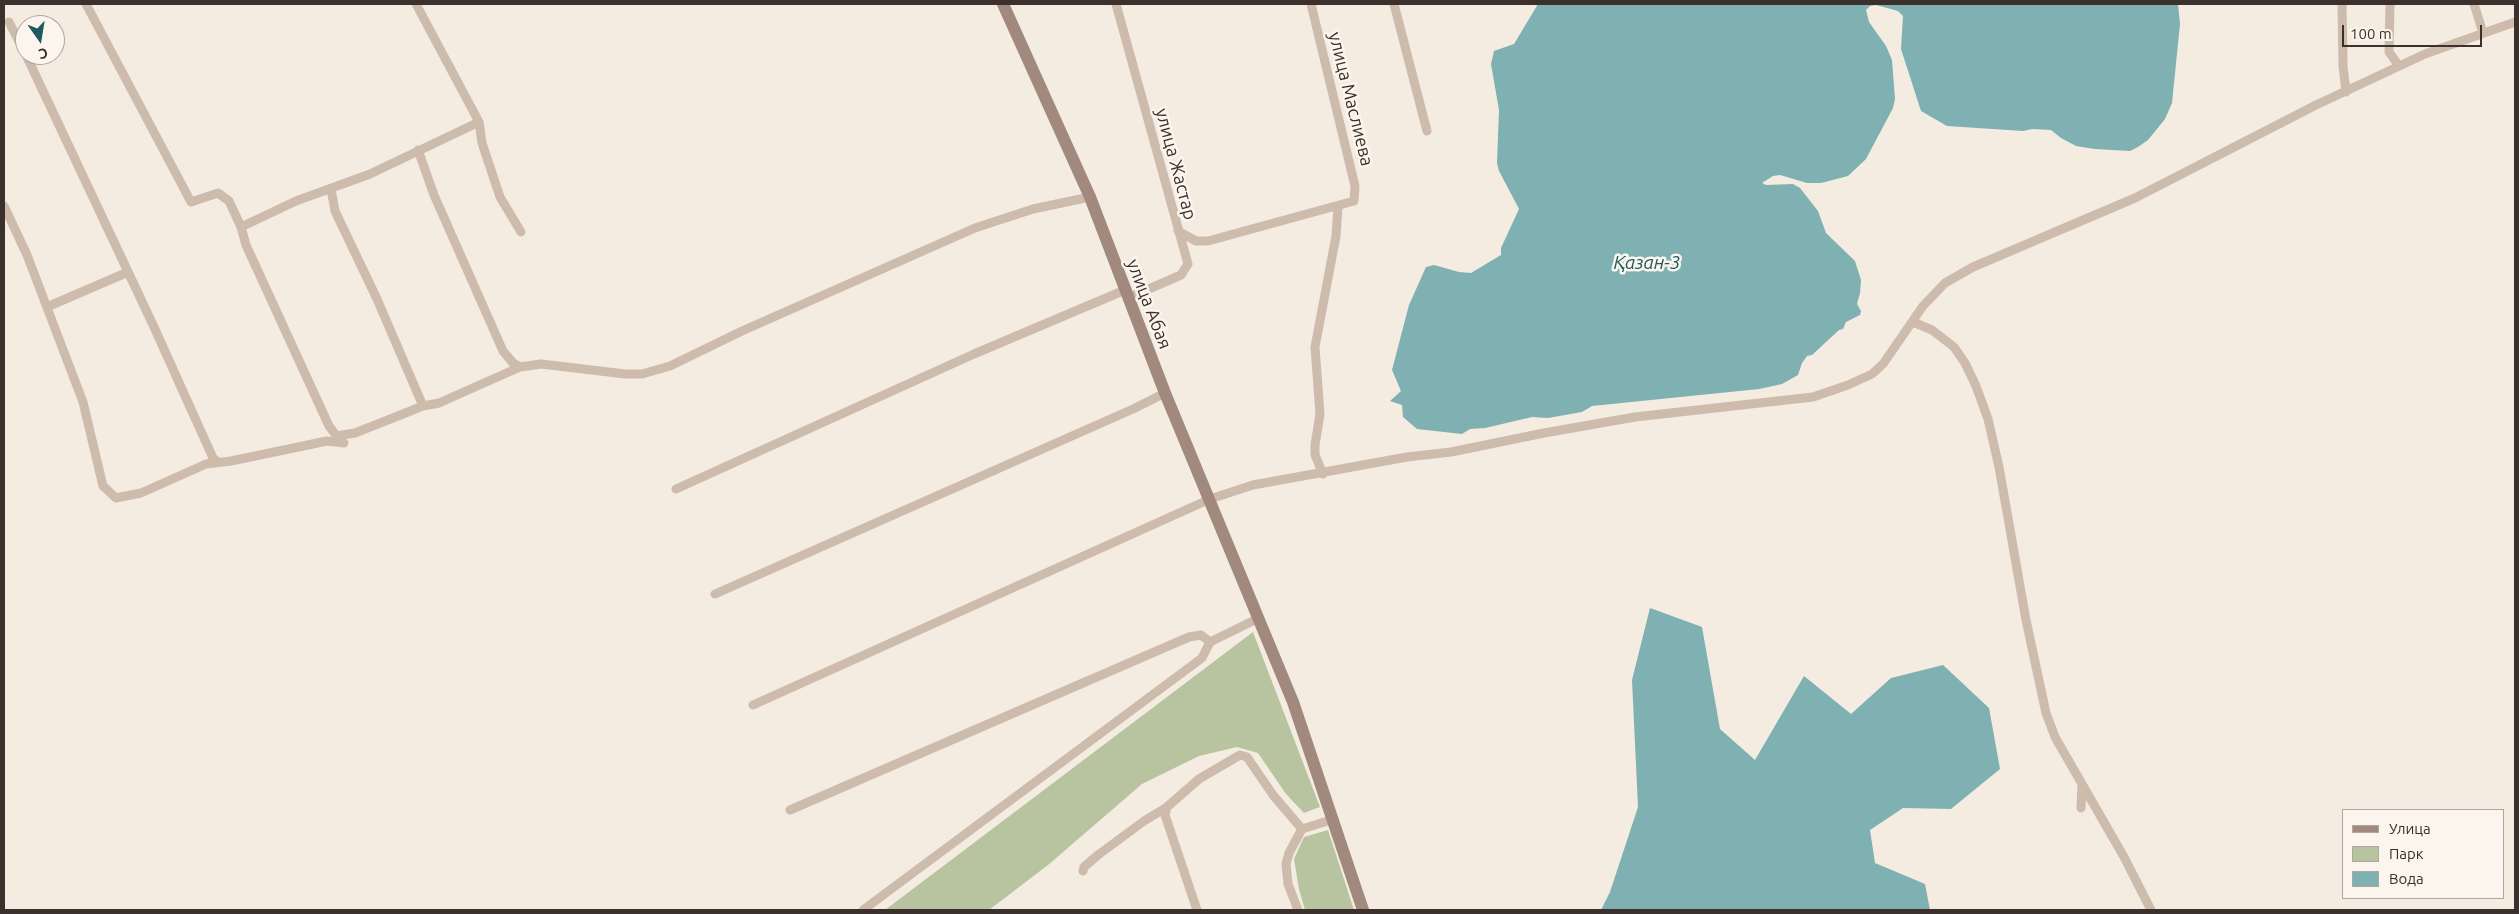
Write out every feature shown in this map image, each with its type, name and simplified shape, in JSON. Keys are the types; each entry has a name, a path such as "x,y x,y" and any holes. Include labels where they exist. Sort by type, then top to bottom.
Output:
{"main road":[{"name":"улица Абая","path":"1003,4 1090,197 1165,393 1293,702 1363,910"}],"street":[{"path":"4,206 27,254 83,402 97,457 99,476 103,486 110,494 116,498 132,496 206,464 231,462 327,441 344,443 329,426 246,245 241,227 229,201 222,194 211,194 191,202 86,4"},
{"path":"416,4 479,122 482,143 500,197 521,232"},
{"name":"улица Жастар","path":"1116,4 1188,264 1186,271 1181,276 1126,294"},
{"name":"улица Маслиева","path":"1311,4 1356,186 1354,201 1338,207"},
{"path":"1394,4 1427,131"},
{"path":"2342,4 2343,66 2346,92"},
{"path":"2390,4 2389,52 2399,66"},
{"path":"2474,4 2483,33"},
{"path":"9,22 15,33"},
{"path":"753,704 1210,499 1254,485 1635,417 1813,397 1848,385 1872,374 1894,350 1924,306 1945,283 1973,267 2135,198 2425,54 2515,22"},
{"path":"31,65 212,458 218,462"},
{"path":"241,227 296,201 370,174 479,122"},
{"path":"418,150 434,195 503,351 513,363 520,367"},
{"path":"331,189 335,212 377,299 423,406"},
{"path":"336,436 355,433 423,406 439,403 520,367 541,364 625,374 642,374 670,366 751,327 976,228 1033,209 1090,197"},
{"path":"1178,231 1196,241 1208,240 1338,207 1336,236 1316,347 1320,414 1314,444 1315,455 1323,474"},
{"path":"47,307 128,272"},
{"path":"676,489 974,354 1126,294"},
{"path":"1913,322 1932,330 1954,347 1972,378 1988,420 2046,713 2055,737 2124,857 2151,910"},
{"path":"715,594 1133,409 1165,393"},
{"path":"863,910 1202,658 1210,642 1259,618"},
{"path":"790,810 1189,637 1201,635 1210,642"},
{"path":"1083,871 1084,867 1098,855 1144,821 1167,807 1199,779 1240,755 1247,756 1273,795 1302,829"},
{"path":"2081,808 2082,785"},
{"path":"1167,807 1165,815 1197,910"},
{"path":"1298,910 1288,884 1286,864 1289,853 1302,829 1334,820"}],"green space":[{"path":"1253,632 1320,807 1304,813 1286,794 1258,753 1237,747 1199,756 1142,784 1048,865 989,910 885,910"},
{"path":"1328,830 1354,910 1305,910 1294,859 1304,837"}],"water":[{"name":"Қазан-3","path":"1538,4 2178,4 2180,24 2172,103 2165,119 2148,140 2130,151 2095,149 2076,146 2051,130 2032,129 2023,131 1947,126 1921,111 1901,49 1903,16 1898,11 1876,5 1870,6 1866,10 1869,22 1886,46 1892,60 1895,99 1893,108 1866,159 1848,176 1821,183 1807,183 1780,175 1773,176 1762,183 1766,185 1793,184 1800,188 1818,211 1826,233 1855,261 1861,280 1857,304 1861,311 1860,315 1846,322 1843,329 1839,330 1812,355 1807,356 1802,363 1798,375 1782,384 1759,389 1592,406 1582,412 1548,418 1532,417 1485,428 1470,429 1462,434 1417,429 1403,417 1402,405 1390,401 1401,391 1392,370 1409,305 1426,267 1434,265 1459,272 1471,273 1501,255 1501,248 1519,209 1499,171 1497,163 1499,110 1491,64 1494,51 1514,44"},
{"path":"1650,608 1702,627 1720,729 1755,760 1804,676 1851,714 1891,678 1943,665 1989,708 2000,769 1951,809 1903,808 1870,830 1875,863 1925,884 1930,910 1601,910 1610,892 1638,807 1632,680"}]}
